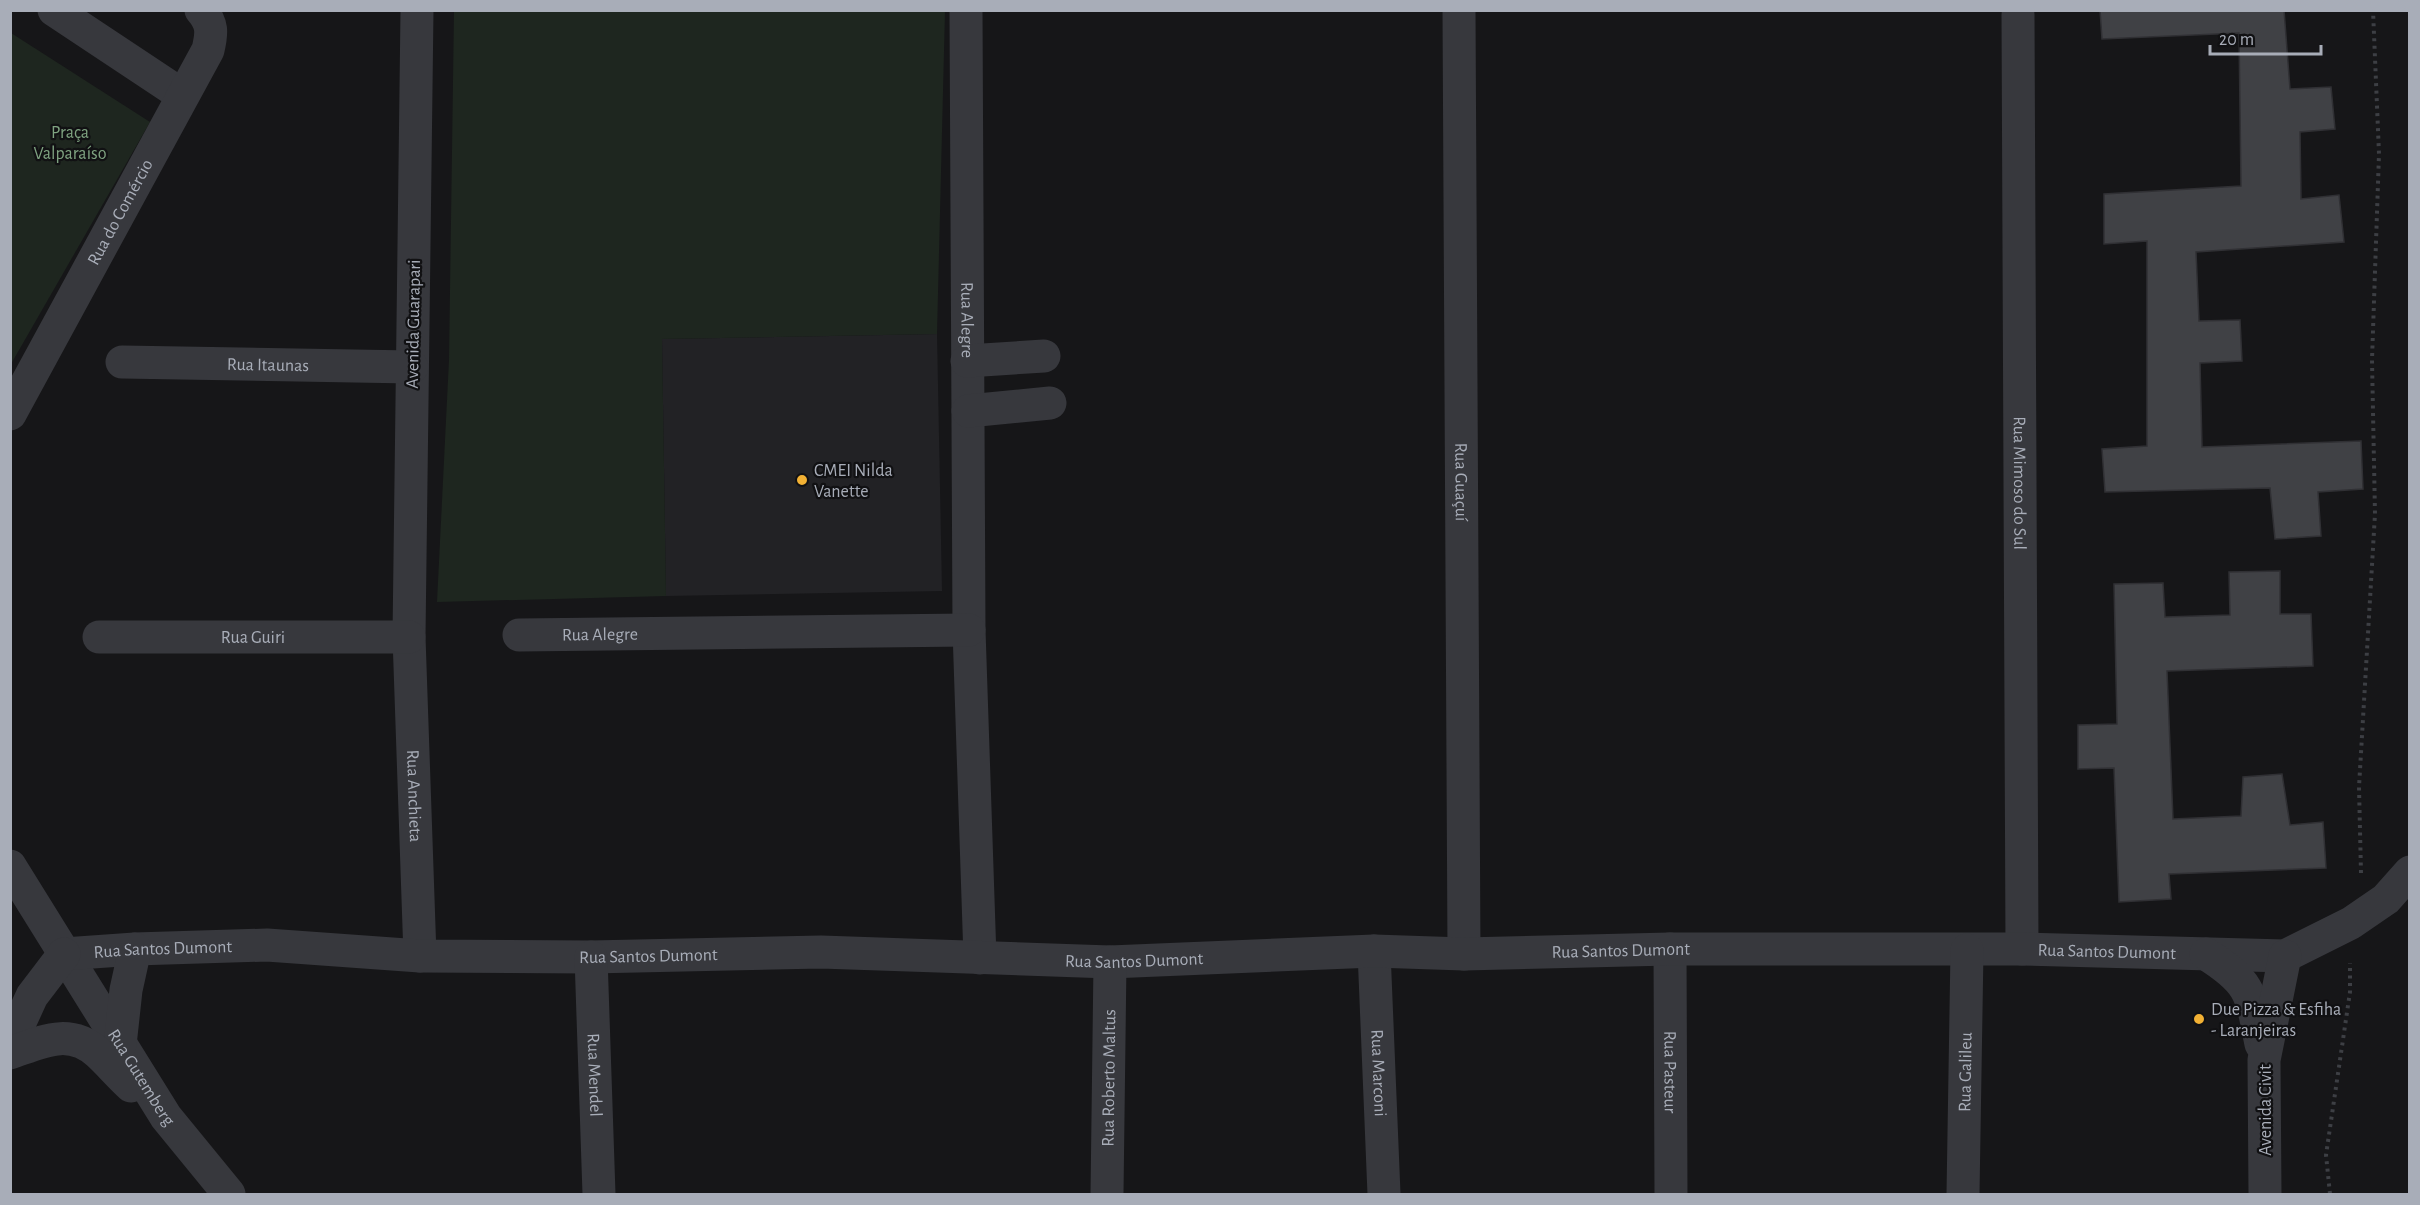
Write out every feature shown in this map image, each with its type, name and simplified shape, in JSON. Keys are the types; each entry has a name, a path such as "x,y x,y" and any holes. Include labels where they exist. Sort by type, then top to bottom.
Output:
{"street":[{"path":"54,10 182,95"},
{"name":"Rua do Comércio","path":"10,414 208,50 212,30 201,10"},
{"name":"Avenida Guarapari","path":"409,637 417,10"},
{"name":"Rua Alegre","path":"966,10 969,630 980,958"},
{"name":"Rua Guaçuí","path":"1459,10 1464,954"},
{"name":"Rua Mimoso do Sul","path":"2018,15 2022,949"},
{"path":"967,361 1044,356"},
{"name":"Rua Itaunas","path":"122,363 412,367"},
{"path":"968,411 1050,404"},
{"name":"Rua Alegre","path":"519,635 969,630"},
{"name":"Rua Guiri","path":"99,637 409,637"},
{"name":"Rua Anchieta","path":"409,637 420,956"},
{"path":"10,866 64,954 32,996 10,1044"},
{"name":"Rua Santos Dumont","path":"64,954 267,945 420,956 591,957 821,952 1110,962 1374,951 1464,954 1670,949 2022,949 2285,956 2351,923 2386,899 2409,872"},
{"name":"Rua Pasteur","path":"1670,949 1671,1194"},
{"path":"120,1045 126,990 135,950"},
{"name":"Rua Galileu","path":"1963,1194 1967,950"},
{"name":"Rua Marconi","path":"1374,951 1384,1194"},
{"name":"Rua Gutemberg","path":"64,954 166,1117 229,1194"},
{"path":"2206,954 2232,970 2252,997 2264,1060"},
{"name":"Avenida Civit","path":"2265,1194 2264,1060 2285,956"},
{"name":"Rua Mendel","path":"591,957 599,1194"},
{"name":"Rua Roberto Maltus","path":"1107,1194 1110,962"},
{"path":"10,1053 48,1040 69,1038 84,1041 133,1087 153,1097"}],"path":[{"path":"2330,1194 2326,1155 2350,992 2351,923 2362,868 2359,787 2375,514 2372,360 2379,154 2373,10"}],"shaded area":[{"name":"CMEI Nilda Vanette","path":"937,334 942,591 666,596 662,339"}],"green space":[{"path":"454,11 945,11 937,334 662,339 666,596 437,602 449,360"},
{"name":"Praça Valparaíso","path":"11,33 150,122 11,364"}],"building":[{"path":"2100,10 2284,10 2290,89 2331,87 2335,129 2300,132 2301,199 2339,195 2344,242 2196,252 2199,321 2240,320 2242,361 2200,363 2202,447 2361,441 2363,489 2318,492 2321,536 2275,539 2270,488 2105,492 2102,449 2147,446 2147,241 2104,244 2104,194 2241,186 2239,33 2102,39"},
{"path":"2280,571 2280,614 2311,614 2313,666 2167,671 2173,819 2241,816 2243,777 2282,774 2290,825 2323,822 2326,868 2169,874 2171,899 2119,902 2114,768 2078,769 2078,725 2117,724 2114,584 2163,583 2165,617 2230,615 2229,572"}],"place":[{"name":"CMEI Nilda Vanette","path":"802,480"},
{"name":"Due Pizza & Esfiha - Laranjeiras","path":"2199,1019"}]}
